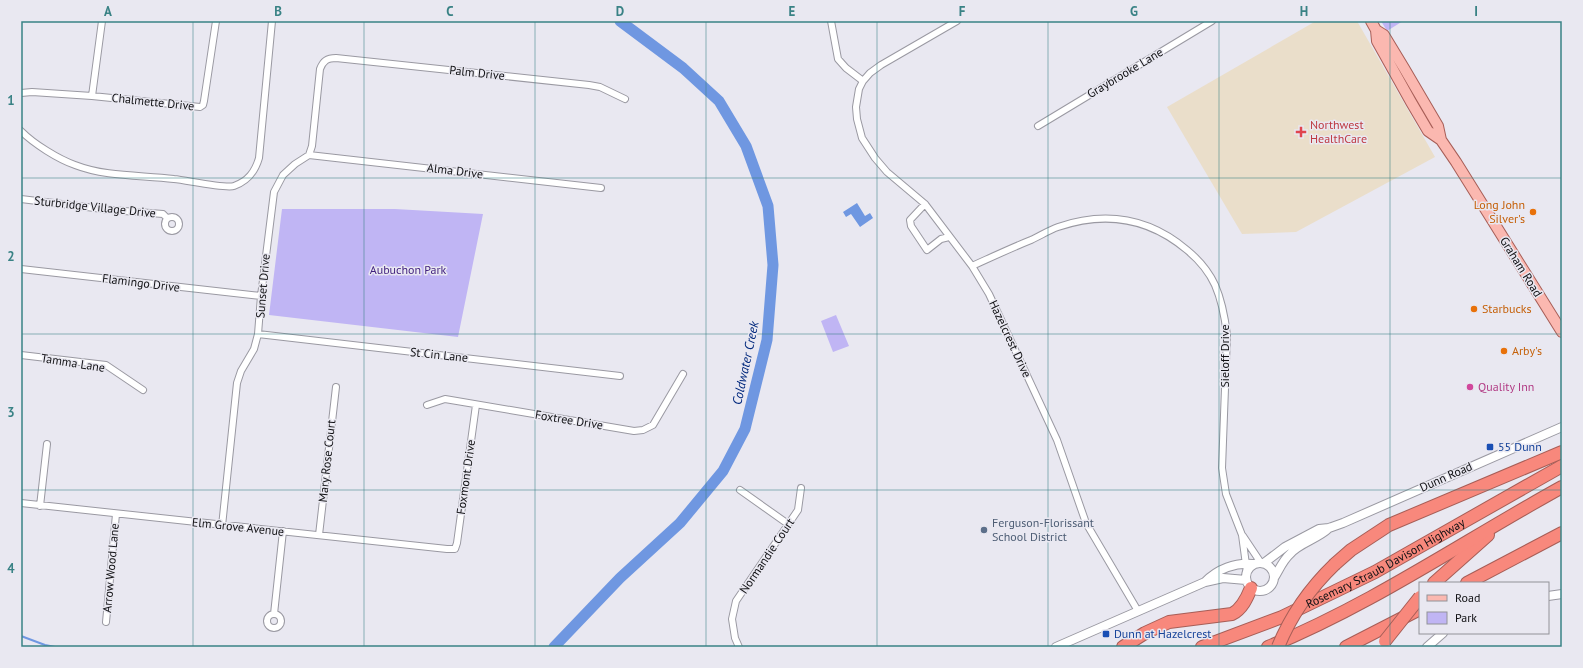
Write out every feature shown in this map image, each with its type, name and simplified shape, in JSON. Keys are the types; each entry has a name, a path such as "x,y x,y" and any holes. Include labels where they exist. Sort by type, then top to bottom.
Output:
{"highway":[{"path":"1278,647 1299,606 1335,564 1351,550 1389,525 1562,452"},
{"name":"Rosemary Straub Davison Highway","path":"1202,647 1282,616 1362,579 1409,554 1562,466"},
{"name":"Rosemary Straub Davison Highway","path":"1268,647 1314,627 1356,606 1562,487"},
{"path":"1435,582 1507,518"},
{"path":"1469,582 1562,532"},
{"path":"1122,647 1146,632 1169,622 1232,614 1237,612 1241,607 1253,570"},
{"path":"1383,644 1419,598"},
{"path":"1346,647 1419,610"}],"main road":[{"name":"Graham Road","path":"1374,25 1377,41 1428,130 1441,140 1456,162 1562,332"}],"street":[{"path":"21,93 32,92 92,96 102,21"},
{"name":"Chalmette Drive","path":"92,96 200,107 203,105 216,21"},
{"path":"21,132 48,151 75,165 108,173 173,179 221,186 232,186 240,183 253,173 259,158 272,21"},
{"path":"831,21 838,59 846,68 863,81 870,73 881,65 957,21"},
{"name":"Graybrooke Lane","path":"1038,126 1212,21"},
{"name":"Palm Drive","path":"309,155 313,138 320,69 326,60 336,58 589,85 600,87 625,99"},
{"name":"Hazelcrest Drive","path":"863,81 856,107 857,119 862,138 875,158 888,172 925,204 972,266 992,299 1057,440 1086,524 1138,612"},
{"name":"Alma Drive","path":"309,155 601,188"},
{"name":"Sunset Drive","path":"222,526 237,383 241,371 254,349 258,334 260,296 274,192 283,175 295,164 309,155"},
{"name":"Sturbridge Village Drive","path":"21,199 111,210 163,214 167,218"},
{"path":"925,204 910,220 911,226 927,250 941,239 949,237"},
{"name":"Sieloff Drive","path":"972,266 1058,227 1091,220 1121,219 1147,225 1175,240 1198,260 1215,284 1223,310 1227,335 1222,468 1226,494 1242,534 1253,570"},
{"name":"Flamingo Drive","path":"21,269 260,296"},
{"name":"St Cin Lane","path":"258,334 620,376"},
{"name":"Tamma Lane","path":"21,355 106,365 143,390"},
{"name":"Foxtree Drive","path":"427,405 445,399 634,431 643,430 653,425 683,374"},
{"name":"Mary Rose Court","path":"319,535 336,387"},
{"name":"Foxmont Drive","path":"455,549 476,405"},
{"name":"Dunn Road","path":"1253,570 1259,591 1268,589 1289,554 1294,549 1322,535 1329,528 1562,427"},
{"path":"40,506 47,444"},
{"name":"Normandie Court","path":"739,647 735,638 732,619 736,601 798,510 801,488"},
{"path":"740,490 788,524"},
{"name":"Elm Grove Avenue","path":"21,503 222,526 455,549"},
{"name":"Arrow Wood Lane","path":"106,622 116,514"},
{"name":"Dunn Road","path":"1056,647 1205,582 1253,570 1286,547 1319,528 1329,528"},
{"path":"274,614 282,531"},
{"name":"Sieloff Drive","path":"1242,534 1253,570"},
{"name":"Dunn Road","path":"1205,582 1212,574 1238,564 1253,570"},
{"path":"1253,570 1272,570 1274,578"},
{"path":"1549,596 1562,594"},
{"path":"1427,647 1442,634"}],"shaded area":[{"name":"Northwest HealthCare","path":"1316,21 1357,21 1435,157 1296,232 1242,234 1167,107"}],"green space":[{"path":"1381,21 1403,21 1387,31"},
{"name":"Aubuchon Park","path":"282,209 395,209 483,214 458,337 269,315"},
{"path":"836,315 849,346 833,352 821,321"}],"water":[{"path":"857,203 865,216 870,213 873,218 860,227 851,214 846,217 843,212"}],"waterway":[{"name":"Coldwater Creek","path":"554,647 620,578 680,523 723,471 745,429 767,340 773,265 768,206 746,146 719,101 683,68 620,21"},
{"path":"21,636 55,647"}],"place":[{"name":"Northwest HealthCare","path":"1301,132"},
{"name":"Long John Silver's","path":"1533,212"},
{"name":"Starbucks","path":"1474,309"},
{"name":"Arby's","path":"1504,351"},
{"name":"Quality Inn","path":"1470,387"},
{"name":"55 Dunn","path":"1490,447"},
{"name":"Ferguson-Florissant School District","path":"984,530"},
{"name":"Dunn at Hazelcrest","path":"1106,634"}]}
